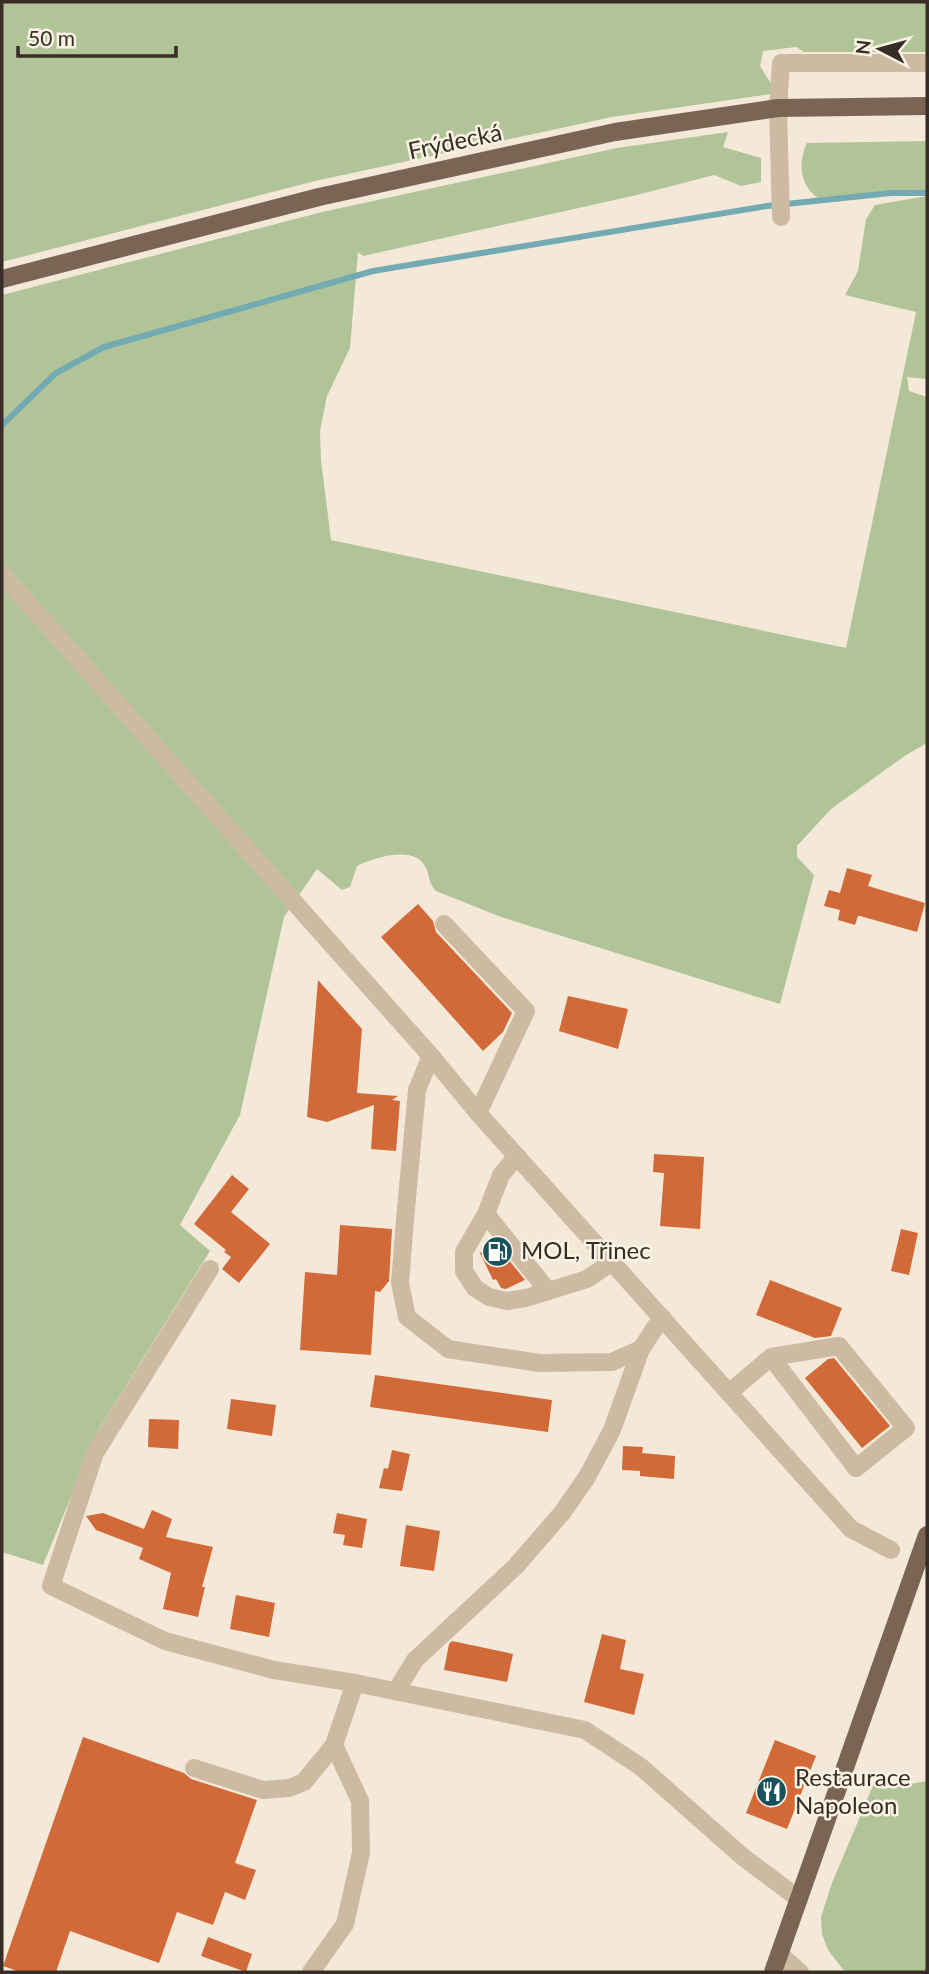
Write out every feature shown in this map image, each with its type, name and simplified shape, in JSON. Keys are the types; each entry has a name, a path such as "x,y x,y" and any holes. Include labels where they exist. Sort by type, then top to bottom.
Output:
{"main road":[{"name":"Frýdecká","path":"2,279 346,191 615,132 778,108 927,106"},
{"path":"773,1972 927,1535"}],"street":[{"path":"781,216 778,108 782,63 927,63"},
{"path":"2,575 851,1529 891,1550"},
{"path":"444,924 526,1012 478,1113"},
{"path":"431,1056 417,1090 406,1207 400,1283 407,1317 448,1349 539,1363 612,1362 641,1349"},
{"path":"517,1156 501,1175 486,1214 464,1252 464,1271 475,1288 489,1297 507,1301 526,1298 587,1279 612,1262"},
{"path":"486,1214 548,1291"},
{"path":"210,1269 95,1453 51,1586 165,1641 274,1670 355,1683 585,1730 641,1767 743,1857 799,1899"},
{"path":"396,1691 415,1660 516,1566 562,1513 587,1477 612,1430 641,1349 662,1317"},
{"path":"730,1392 771,1357 839,1346 906,1428 856,1468 771,1357"},
{"path":"194,1768 263,1790 289,1788 304,1782 334,1745 355,1683"},
{"path":"311,1972 345,1924 361,1853 360,1801 334,1745"},
{"path":"779,1954 800,1972"}],"green space":[{"path":"2,2 927,2 927,52 804,52 796,47 763,51 760,66 777,93 612,117 315,181 2,262"},
{"path":"728,132 723,147 761,158 761,182 741,186 714,175 637,195 363,256 358,252 350,348 327,396 320,431 331,540 846,648 916,312 845,295 858,271 866,219 875,205 927,196 927,379 907,377 909,391 927,397 927,743 831,809 797,846 797,857 814,875 780,1004 501,917 436,891 425,866 412,856 393,855 357,866 350,887 342,890 317,869 284,917 240,1115 180,1225 210,1251 98,1431 43,1565 2,1552 2,295 322,212 617,148"},
{"path":"927,141 927,191 818,198 804,180 802,158 807,143"},
{"path":"875,1781 882,1789 927,1781 927,1972 845,1972 828,1950 822,1934 821,1917 832,1883"}],"building":[{"path":"847,868 872,875 868,886 925,903 917,932 860,916 855,925 838,920 840,910 824,906 829,890 840,893"},
{"path":"418,904 433,921 436,932 512,1013 503,1032 483,1051 381,937"},
{"path":"318,980 362,1029 357,1093 398,1096 392,1100 400,1101 396,1151 371,1149 374,1105 327,1122 307,1117"},
{"path":"568,996 628,1009 618,1049 559,1031"},
{"path":"654,1154 704,1157 700,1229 660,1226 664,1173 653,1172"},
{"path":"232,1175 249,1189 231,1212 270,1244 239,1283 222,1269 231,1257 224,1252 226,1250 194,1224"},
{"path":"340,1225 392,1229 389,1281 380,1292 375,1291 371,1355 300,1350 305,1272 337,1275"},
{"path":"901,1229 918,1233 909,1275 891,1271"},
{"path":"496,1244 525,1280 506,1289 501,1288 496,1279 493,1280 480,1253"},
{"path":"770,1280 842,1308 831,1336 815,1338 756,1315"},
{"path":"834,1358 890,1426 862,1448 805,1378 828,1359"},
{"path":"375,1375 552,1400 548,1432 370,1407"},
{"path":"231,1399 276,1405 272,1436 227,1429"},
{"path":"149,1419 179,1420 178,1449 148,1447"},
{"path":"623,1446 643,1447 642,1453 675,1456 674,1479 640,1476 640,1471 622,1470"},
{"path":"392,1450 410,1454 402,1491 379,1488 384,1468 388,1469"},
{"path":"152,1510 172,1519 166,1537 213,1547 202,1587 205,1587 198,1617 163,1609 171,1573 139,1559 143,1548 96,1530 86,1516 103,1513 144,1529"},
{"path":"337,1513 367,1519 362,1548 343,1545 345,1535 333,1533"},
{"path":"406,1525 440,1531 434,1571 400,1566"},
{"path":"236,1595 275,1603 269,1637 230,1629"},
{"path":"602,1634 626,1640 620,1669 644,1674 634,1715 584,1702"},
{"path":"452,1641 513,1654 507,1682 444,1670"},
{"path":"83,1737 184,1773 191,1779 257,1800 235,1863 256,1870 245,1900 225,1892 213,1925 177,1912 159,1963 70,1931 56,1972 20,1972 3,1966"},
{"path":"775,1740 816,1756 787,1829 746,1813"},
{"path":"208,1937 252,1954 246,1972 201,1956"}],"waterway":[{"path":"2,425 56,373 104,347 373,271 767,206 891,193 927,193"}],"place":[{"name":"MOL, Třinec","path":"498,1251"},
{"name":"Restaurace Napoleon","path":"772,1792"}]}
